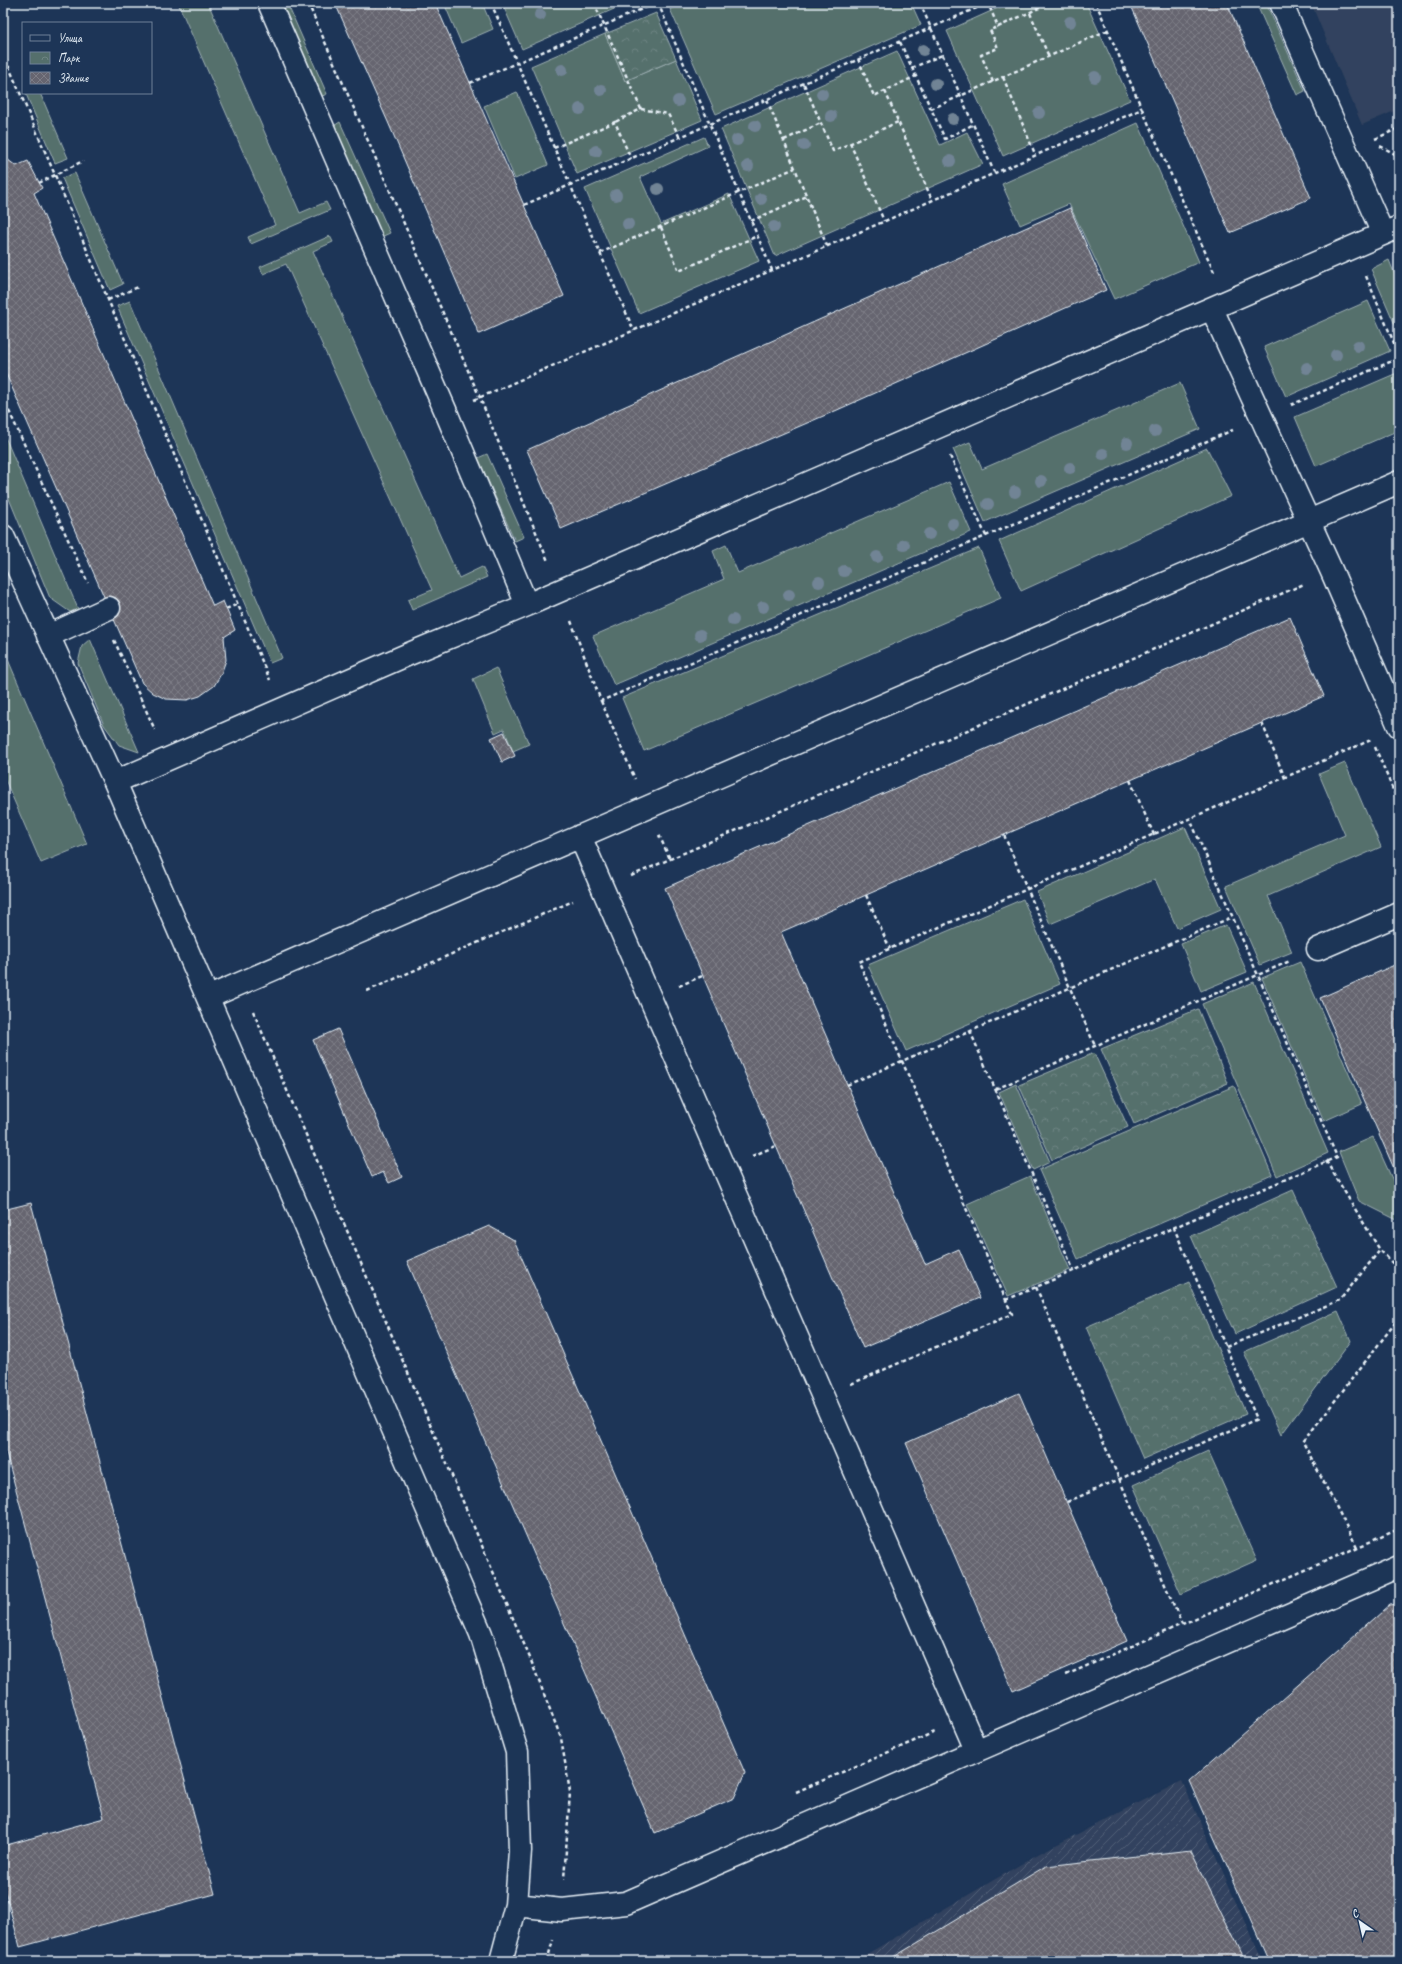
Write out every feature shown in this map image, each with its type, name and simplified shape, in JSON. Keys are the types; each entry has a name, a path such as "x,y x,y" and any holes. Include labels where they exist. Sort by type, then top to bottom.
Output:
{"lane":[{"path":"269,3 446,412 527,605"},
{"path":"115,782 282,708 560,591 1391,230 1281,3"},
{"path":"1212,309 1332,572 1399,726"},
{"path":"209,997 1399,482"},
{"path":"3,536 115,782 209,997 481,1634 517,1752 520,1851 516,1905 501,1961"},
{"path":"48,636 105,610"},
{"path":"580,836 976,1750"},
{"path":"1318,949 1399,914"},
{"path":"516,1905 562,1910 626,1903 1399,1567"}],"path":[{"path":"308,3 480,398 560,591 601,701 1399,358"},
{"path":"491,3 634,331"},
{"path":"594,3 641,109"},
{"path":"470,83 657,3 772,270"},
{"path":"920,3 972,125 994,172"},
{"path":"524,205 571,186 988,3 998,27"},
{"path":"993,82 981,55 998,48 990,30 1050,3"},
{"path":"1096,3 1215,273 1208,276"},
{"path":"1030,13 1049,57"},
{"path":"931,109 1108,30"},
{"path":"900,42 945,139 972,125"},
{"path":"3,53 282,708"},
{"path":"912,68 942,55"},
{"path":"858,59 874,96 916,76"},
{"path":"1003,77 1035,154"},
{"path":"804,84 833,151 898,122"},
{"path":"884,91 932,200"},
{"path":"767,100 827,246"},
{"path":"554,148 615,122 641,109 668,114 680,138"},
{"path":"446,412 634,331 1035,154 1142,109"},
{"path":"615,122 631,159"},
{"path":"784,140 821,123"},
{"path":"1370,141 1399,157"},
{"path":"850,143 884,221"},
{"path":"39,183 54,174 83,161"},
{"path":"600,253 795,168"},
{"path":"751,221 807,196"},
{"path":"661,227 679,271 757,236"},
{"path":"1354,247 1399,355"},
{"path":"108,300 138,287"},
{"path":"3,398 105,610 168,758"},
{"path":"938,427 986,536"},
{"path":"367,990 1332,572"},
{"path":"226,609 238,604"},
{"path":"1262,723 1285,778"},
{"path":"849,1385 1012,1314 859,962 1378,737"},
{"path":"1130,780 1154,835"},
{"path":"1006,1300 1337,1157 1190,819"},
{"path":"1004,835 1095,1046"},
{"path":"866,895 890,949"},
{"path":"847,1085 1232,917"},
{"path":"996,1089 1318,949"},
{"path":"677,988 702,976"},
{"path":"970,1031 1074,1271"},
{"path":"750,1157 776,1146"},
{"path":"1326,1161 1380,1250 1399,1270"},
{"path":"1067,1502 1257,1419 1174,1228"},
{"path":"1226,1347 1340,1300 1380,1250"},
{"path":"1036,1287 1195,1655"},
{"path":"1356,1547 1303,1442 1399,1318"},
{"path":"1060,1678 1182,1623 1399,1529"},
{"path":"796,1792 963,1720"}],"shaded area":[{"path":"1311,3 1399,3 1399,109 1362,125"},
{"path":"1182,1781 1262,1961 855,1961 1040,1853"}],"green space":[{"path":"178,3 208,3 300,213 326,202 330,210 251,244 248,237 275,225"},
{"path":"278,3 287,3 327,94 320,97"},
{"path":"444,3 482,3 493,29 461,43"},
{"path":"502,3 628,3 522,49"},
{"path":"685,3 911,3 921,25 716,114 670,9"},
{"path":"1009,3 1086,3 1130,100 1003,156 947,31"},
{"path":"1256,3 1266,3 1305,91 1297,95"},
{"path":"656,13 676,59 625,81 605,34"},
{"path":"605,34 625,81 676,59 702,120 577,174 531,66"},
{"path":"897,51 940,145 967,132 983,164 775,256 721,129"},
{"path":"517,92 548,165 515,179 484,106"},
{"path":"26,94 40,94 68,158 55,163"},
{"path":"340,122 390,233 381,237 332,127"},
{"path":"1138,123 1199,262 1114,299 1069,204 1020,225 1002,184"},
{"path":"704,137 708,146 640,177 661,224 729,194 759,261 639,313 585,189"},
{"path":"75,173 123,284 110,290 62,178"},
{"path":"330,236 333,242 313,251 459,578 482,567 487,577 412,610 408,600 432,590 286,264 263,274 260,267"},
{"path":"1389,260 1399,285 1399,334 1371,269"},
{"path":"130,301 282,658 270,663 117,306"},
{"path":"1368,301 1390,351 1286,397 1264,347"},
{"path":"1397,373 1399,379 1399,430 1316,466 1295,417"},
{"path":"1180,383 1200,429 985,522 953,449 970,442 982,469"},
{"path":"3,432 78,609 70,612 50,598 3,484"},
{"path":"1207,448 1231,496 1021,591 999,541"},
{"path":"487,454 524,537 515,541 478,458"},
{"path":"949,482 971,532 614,685 593,636 724,579 713,551 726,545 738,573"},
{"path":"979,548 1001,598 644,751 622,698"},
{"path":"90,639 139,752 119,745 104,725 78,663 82,646"},
{"path":"3,648 87,844 41,863 3,775"},
{"path":"496,668 529,744 513,751 504,729 495,733 473,679"},
{"path":"1345,763 1381,847 1268,896 1292,952 1260,965 1226,886 1345,835 1319,774"},
{"path":"1185,827 1221,909 1177,928 1155,879 1050,924 1037,892"},
{"path":"1023,899 1060,984 906,1051 868,965"},
{"path":"1226,925 1247,972 1201,991 1181,944"},
{"path":"1300,962 1362,1104 1324,1121 1262,978"},
{"path":"1254,982 1328,1153 1277,1176 1202,1004"},
{"path":"1198,1009 1228,1083 1134,1124 1101,1049"},
{"path":"1094,1053 1128,1127 1052,1160 1019,1085"},
{"path":"1016,1084 1050,1162 1033,1170 999,1092"},
{"path":"1234,1086 1272,1175 1078,1259 1039,1170"},
{"path":"1373,1137 1399,1194 1399,1221 1359,1201 1339,1152"},
{"path":"1030,1176 1070,1270 1008,1296 967,1204"},
{"path":"1293,1190 1337,1287 1235,1334 1191,1236"},
{"path":"1189,1282 1246,1414 1143,1459 1086,1327"},
{"path":"1338,1311 1351,1341 1281,1435 1244,1352"},
{"path":"1208,1451 1257,1560 1181,1594 1133,1485"}],"building":[{"path":"335,3 435,3 564,296 479,334"},
{"path":"1130,3 1227,3 1311,198 1230,233"},
{"path":"3,156 16,166 28,161 42,188 34,193 213,606 223,601 235,630 224,637 226,660 221,674 214,686 200,696 187,700 166,699 153,693 142,683 3,367"},
{"path":"1070,208 1106,290 835,411 561,529 527,450"},
{"path":"1290,617 1324,696 781,932 925,1264 959,1249 980,1298 863,1348 665,888"},
{"path":"504,732 515,756 502,762 491,738"},
{"path":"1399,963 1399,1180 1320,998"},
{"path":"338,1029 402,1177 389,1183 383,1172 372,1177 313,1040"},
{"path":"31,1203 215,1894 20,1947 3,1883 3,1846 104,1818 3,1441 3,1210"},
{"path":"489,1226 514,1240 745,1773 734,1798 655,1833 407,1261"},
{"path":"1019,1393 1127,1641 1013,1691 906,1443"},
{"path":"1399,1603 1399,1961 1269,1961 1189,1781 1390,1604"},
{"path":"1191,1850 1245,1961 887,1961 1046,1866"}]}
